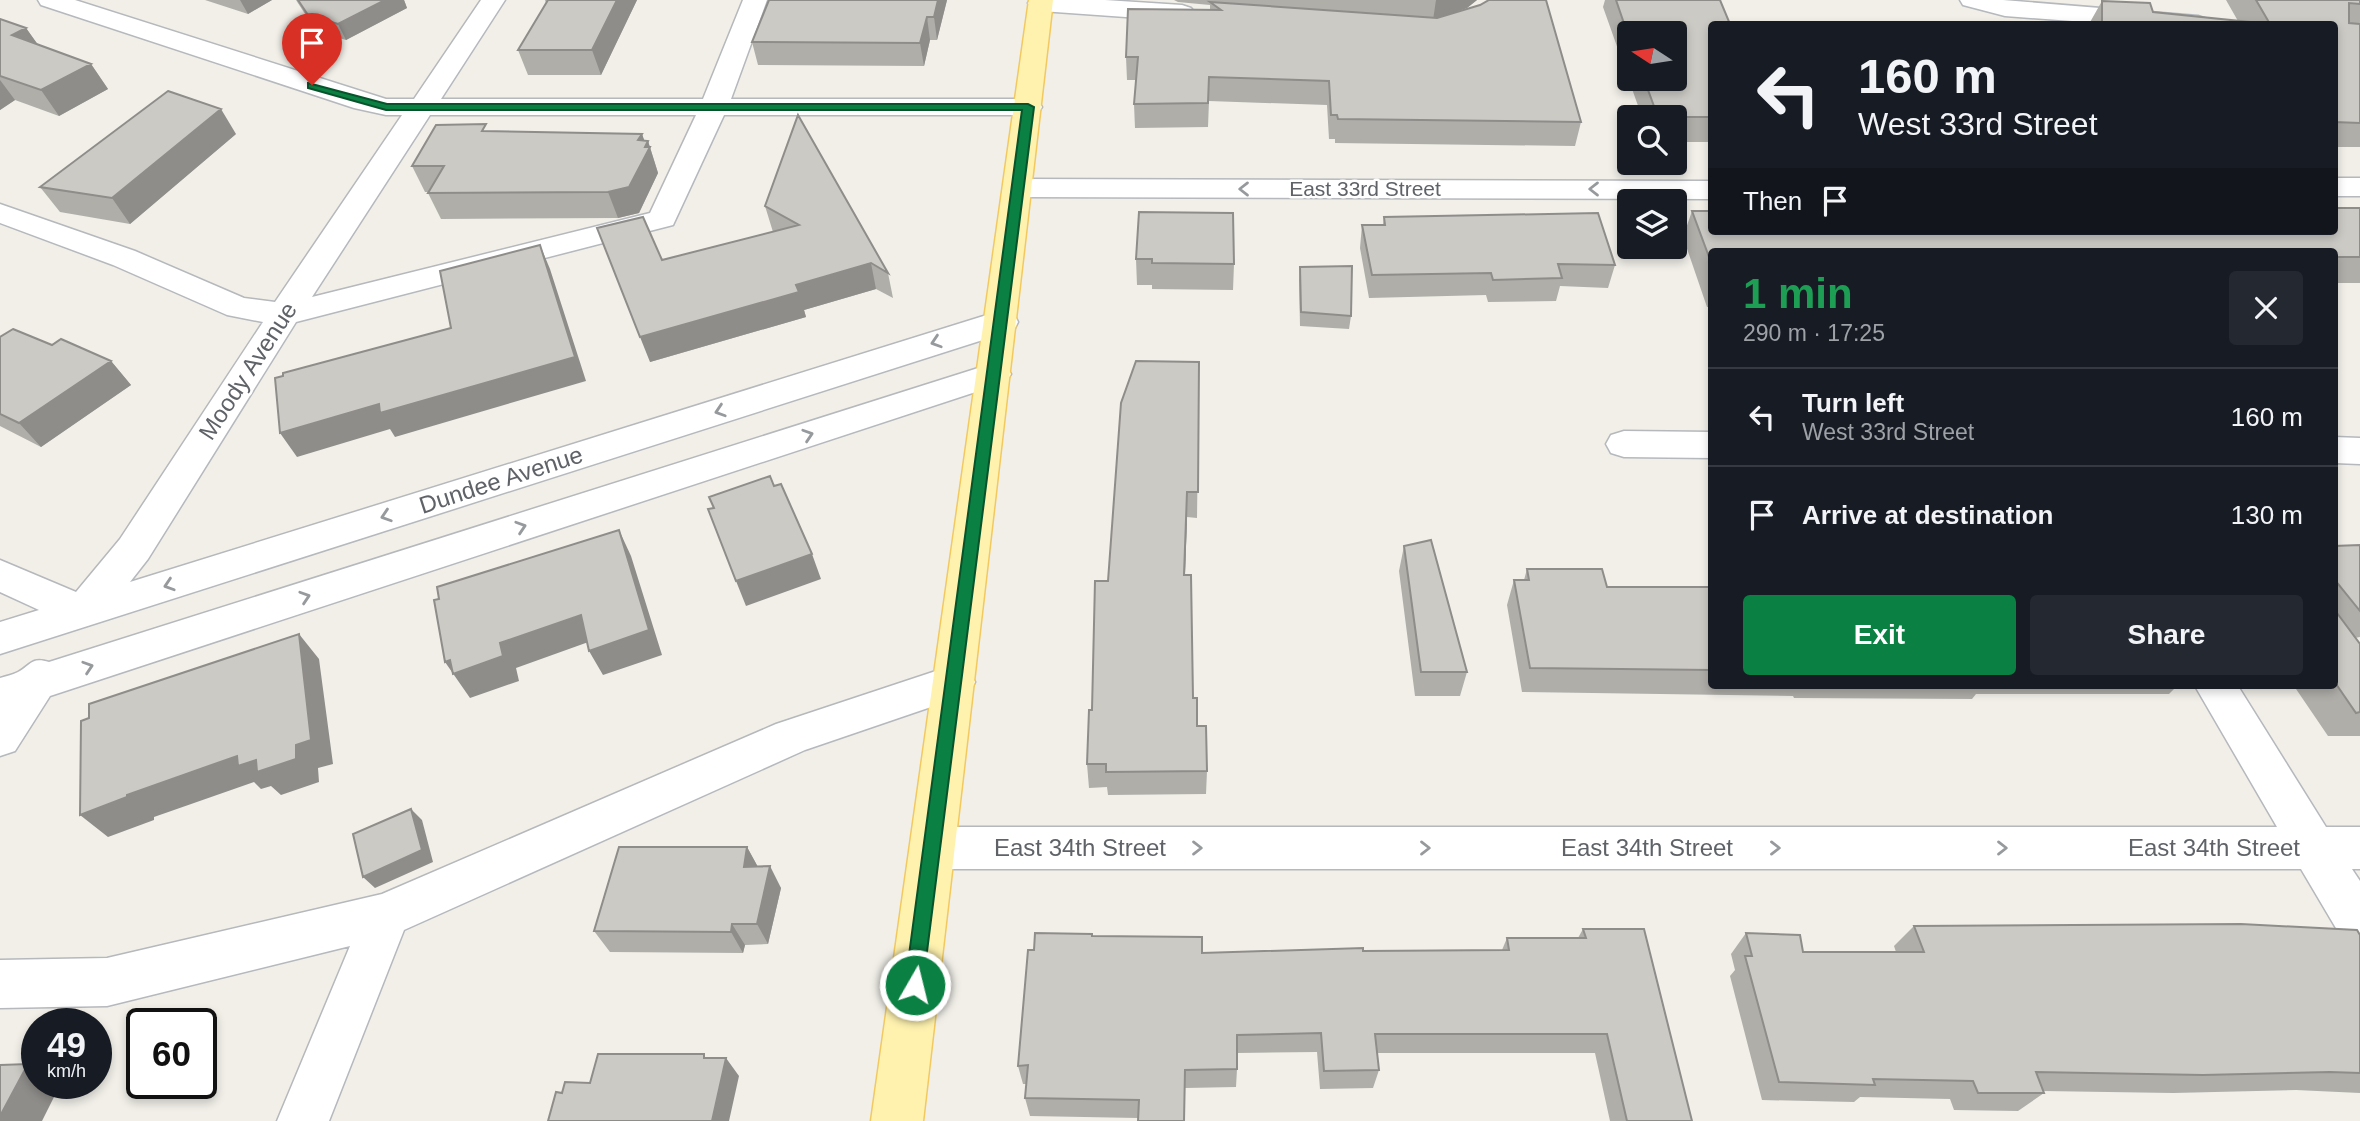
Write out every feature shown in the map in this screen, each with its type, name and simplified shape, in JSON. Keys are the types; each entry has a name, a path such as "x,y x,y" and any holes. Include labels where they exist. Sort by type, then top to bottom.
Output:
{"main road":[{"path":"897,1121 1002,322 1041,2"}],"street":[{"path":"50,0 386,107 1028,107"},
{"name":"Moody Avenue","path":"0,738 82,612 134,549 285,314 493,0"},
{"path":"0,213 124,258 238,308 285,314 662,219 714,107 755,0"},
{"path":"1972,0 2005,8 2162,21"},
{"path":"1041,2 1203,15"},
{"path":"2338,187 2360,187"},
{"name":"East 33rd Street","path":"1018,188 1708,190"},
{"name":"Dundee Avenue","path":"0,638 1002,322"},
{"name":"Dundee Avenue","path":"0,695 994,374"},
{"path":"1624,444 1708,445"},
{"path":"2338,450 2360,451"},
{"path":"0,575 82,612"},
{"path":"0,984 107,982 386,915 791,737 954,682"},
{"path":"2218,689 2360,924"},
{"name":"East 34th Street","path":"933,848 2360,848"},
{"path":"303,1121 386,915"}],"building":[{"path":"298,0 385,0 338,24 308,15"},
{"path":"548,0 617,0 592,50 518,50"},
{"path":"769,0 938,0 934,17 927,17 920,43 752,42"},
{"path":"1489,0 1546,0 1581,122 1338,119 1337,115 1331,115 1329,81 1209,77 1208,103 1134,104 1138,57 1126,57 1128,9 1221,10 1210,2 1437,18"},
{"path":"1616,0 1720,0 1729,21 1708,21 1708,117 1687,117 1687,105 1654,105 1648,91 1687,91 1687,21 1623,21"},
{"path":"2256,0 2360,0 2360,4 2349,3 2349,23 2360,24 2360,123 2338,122 2338,21 2268,21"},
{"path":"2102,1 2150,3 2153,12 2241,21 2102,21"},
{"path":"0,19 26,28 12,35 91,64 41,90 0,76"},
{"path":"168,91 221,109 112,198 40,187"},
{"path":"798,115 888,273 871,263 796,285 799,292 640,337 597,228 643,217 662,260 799,225 765,206"},
{"path":"486,124 482,131 642,134 638,140 648,141 645,147 650,147 629,187 608,192 428,193 444,166 412,166 436,125"},
{"path":"2338,208 2360,208 2360,257 2338,257 2338,248 1708,248 1708,254 1692,211 1708,211 1708,235 2338,235"},
{"path":"1139,212 1233,213 1234,264 1152,263 1152,259 1136,259"},
{"path":"1598,213 1615,265 1558,264 1562,278 1493,280 1491,273 1372,275 1362,225 1385,225 1384,217"},
{"path":"540,245 575,357 380,413 379,404 280,433 275,378 283,376 283,373 451,328 440,271"},
{"path":"1352,266 1351,316 1301,312 1300,267"},
{"path":"13,329 52,345 61,339 111,361 19,423 0,414 0,337"},
{"path":"1136,361 1199,362 1198,492 1187,492 1184,575 1191,575 1193,698 1197,698 1197,726 1206,726 1207,771 1106,772 1106,764 1087,764 1089,710 1092,710 1095,581 1108,581 1121,403"},
{"path":"770,476 774,486 781,484 812,554 736,581 708,509 714,508 709,497"},
{"path":"619,530 649,630 589,651 581,615 500,643 503,656 453,674 450,660 445,662 434,600 439,599 437,587"},
{"path":"1431,540 1467,672 1421,672 1404,546"},
{"path":"2360,545 2360,611 2338,584 2338,546"},
{"path":"1527,569 1602,569 1607,587 1708,587 1708,670 1530,668 1514,580 1529,580"},
{"path":"2338,614 2360,644 2360,712 2356,713 2338,687"},
{"path":"299,634 311,740 296,745 296,759 257,772 256,760 238,766 237,756 127,795 80,815 81,721 89,718 89,704"},
{"path":"411,809 422,850 363,877 353,834"},
{"path":"619,847 747,847 744,867 770,866 757,924 732,924 731,932 594,931"},
{"path":"2241,924 2357,930 2360,935 2360,1073 2203,1075 2036,1072 2044,1093 1978,1093 1973,1081 1873,1079 1875,1085 1779,1082 1745,956 1752,956 1746,933 1800,935 1803,952 1924,952 1914,926"},
{"path":"1583,929 1644,929 1692,1121 1627,1121 1607,1034 1375,1034 1379,1070 1324,1071 1321,1033 1237,1035 1237,1069 1185,1070 1184,1121 1138,1121 1139,1100 1025,1098 1028,1065 1018,1066 1028,950 1034,950 1035,933 1202,937 1202,953 1363,948 1363,951 1509,950 1507,938 1586,938"},
{"path":"598,1054 704,1054 704,1058 726,1058 712,1121 548,1121 556,1092 562,1093 565,1082 590,1083"},
{"path":"21,1064 21,1077 0,1116 0,1065"}],"route":[{"path":"312,85 386,107 1028,107 915,985"}]}
